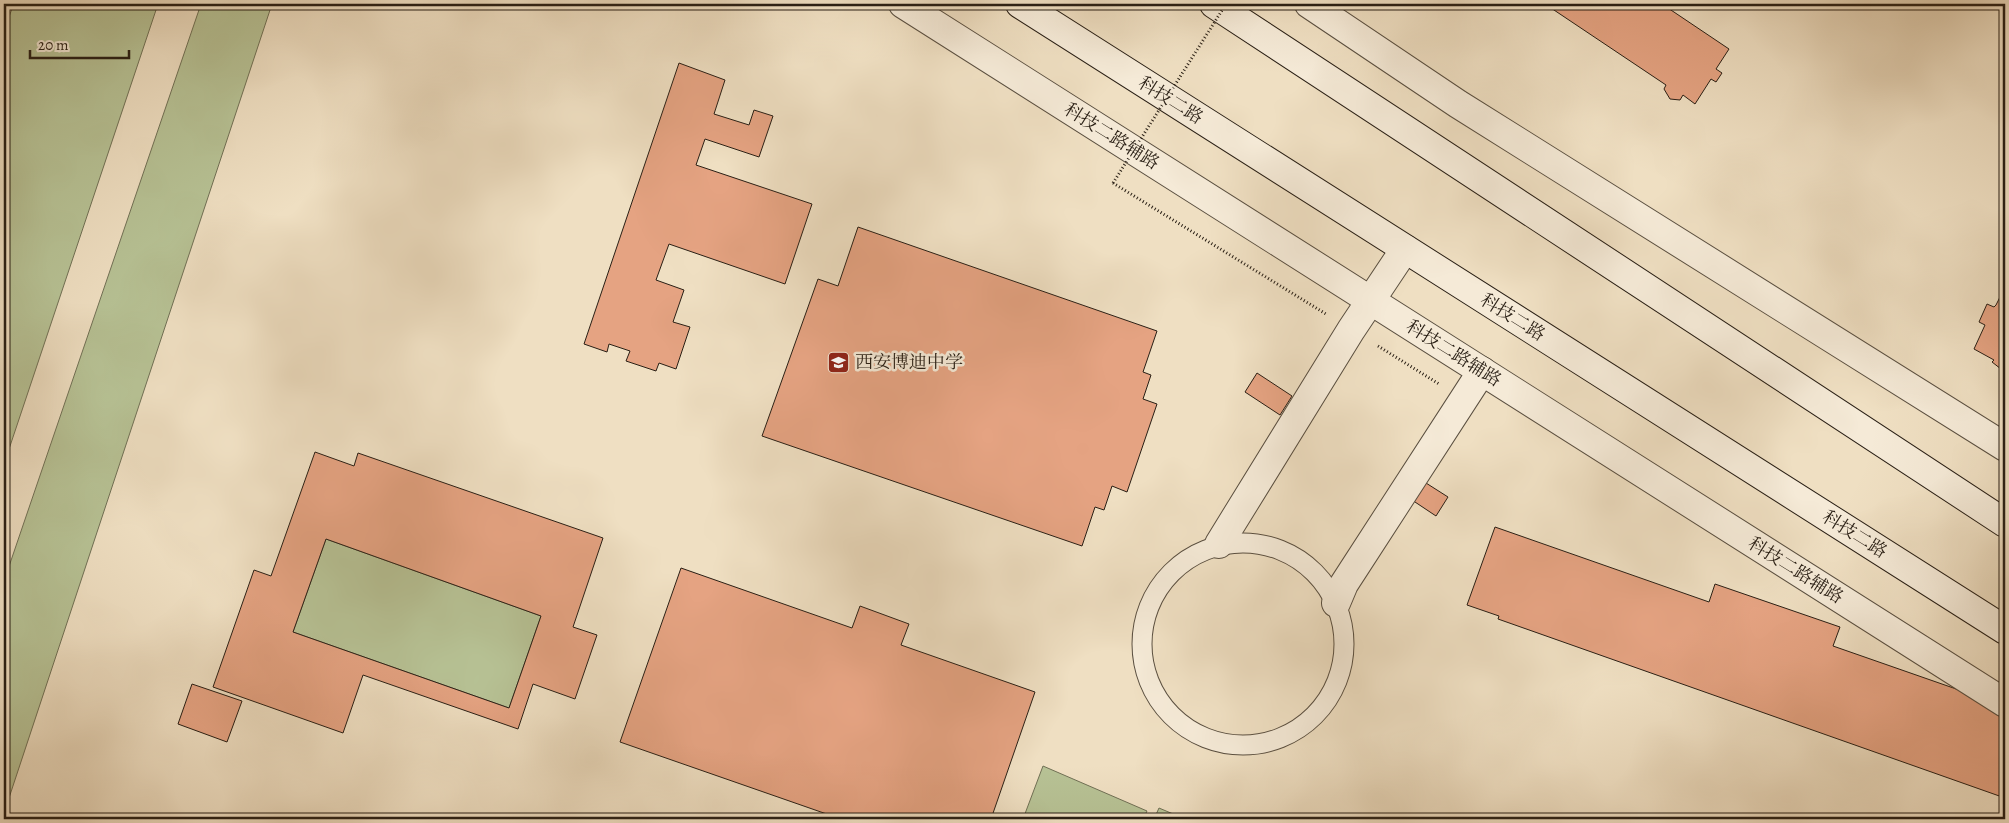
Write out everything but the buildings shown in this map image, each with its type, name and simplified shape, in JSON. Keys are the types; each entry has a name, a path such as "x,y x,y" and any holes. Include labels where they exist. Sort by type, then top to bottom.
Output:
{"street":[{"name":"科技二路辅路","path":"903,4 2005,703"},
{"name":"科技二路","path":"1020,4 2005,630"},
{"path":"1214,4 2005,523"},
{"path":"1310,4 1458,104 2005,447"},
{"path":"1219,544 1351,330 1405,249"},
{"path":"1336,603 1344,584 1482,371"}],"lane":[{"path":"1255,542 1288,553 1317,573 1336,603 1345,634 1343,666 1332,696 1311,720 1285,738 1254,746 1222,744 1192,732 1167,712 1148,682 1140,648 1145,613 1161,582 1187,558 1219,544 1255,542"}],"path":[{"path":"1226,4 1113,183 1464,399"}],"green space":[{"path":"14,4 158,4 4,464 4,29"},
{"path":"201,4 272,4 4,813 4,581"},
{"path":"326,539 541,616 509,708 293,632"},
{"path":"1043,766 1147,811 1143,819 1023,819"},
{"path":"1159,808 1185,819 1154,819"}],"place":[{"name":"西安博迪中学","path":"839,362"}]}
